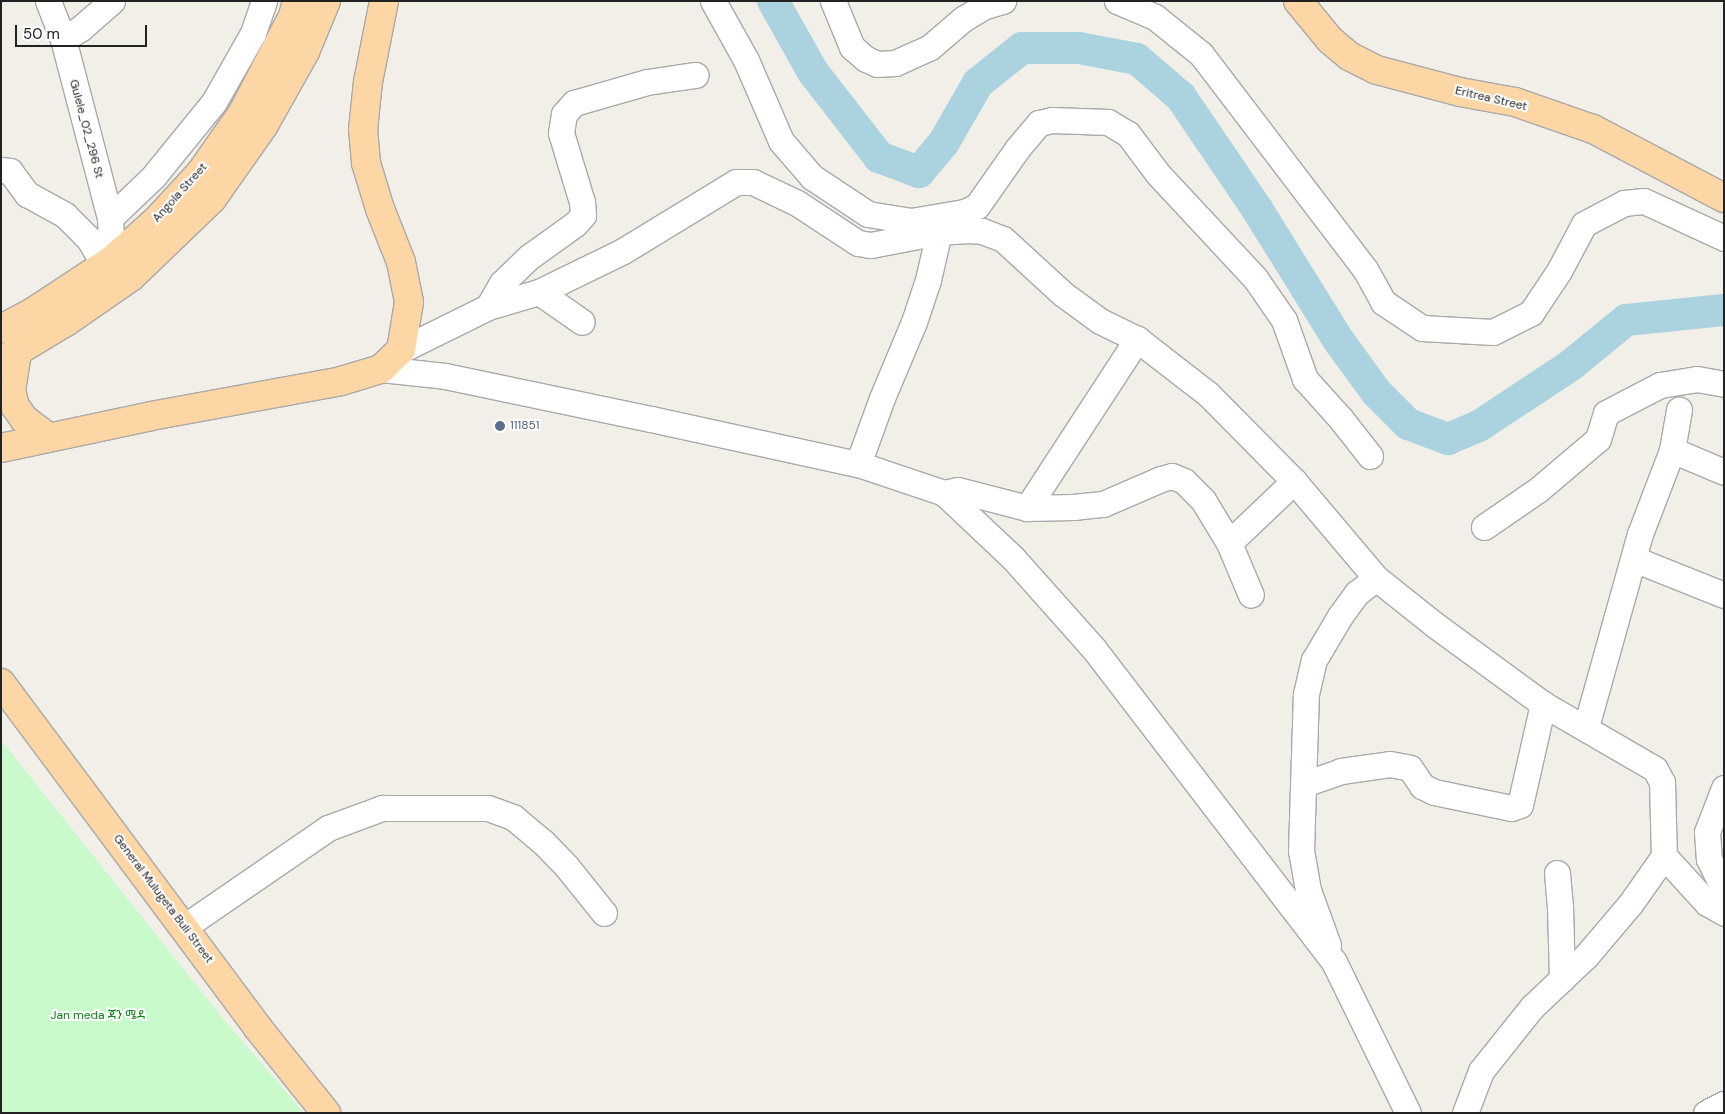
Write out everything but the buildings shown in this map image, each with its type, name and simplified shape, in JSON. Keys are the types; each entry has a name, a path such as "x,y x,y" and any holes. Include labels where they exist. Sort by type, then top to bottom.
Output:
{"main road":[{"name":"Angola Street","path":"1,329 33,312 108,262 162,230 243,112 293,16 297,1"},
{"path":"48,438 24,419 15,406 11,390 9,357 131,276 162,230 212,199 264,125 305,52 326,1"},
{"path":"1,448 341,381 381,369 401,350 406,329 407,294 401,262 380,209 366,163 363,130 368,82 384,1"},
{"name":"Eritrea Street","path":"1298,1 1330,40 1349,56 1376,70 1460,92 1515,102 1593,130 1724,198"},
{"name":"General Mulugeta Buli Street","path":"1,683 258,1028 326,1113"}],"street":[{"name":"Gulele_02_296 St","path":"48,1 63,39 110,218 108,262"},
{"path":"63,39 81,28 112,1"},
{"path":"110,218 153,177 214,102 253,33 264,1"},
{"path":"713,1 746,60 781,141 812,177 868,214 911,221 965,212 977,206 1017,149 1039,123 1052,120 1108,122 1128,134 1158,174 1255,278 1284,320 1305,378 1370,456"},
{"path":"833,1 852,47 866,59 877,64 895,63 929,48 961,10 1003,1"},
{"path":"1117,1 1155,18 1200,54 1365,269 1383,302 1422,328 1493,332 1531,313 1559,271 1584,224 1624,203 1644,201 1724,238"},
{"path":"488,306 502,283 529,257 575,224 583,215 582,202 561,133 564,114 574,103 648,82 695,75"},
{"path":"1,170 10,171 27,194 65,215 89,239 108,262"},
{"path":"401,350 488,306 539,292 623,251 736,182 753,182 797,203 858,243 870,245 939,232 982,231 1003,239 1063,294 1100,321 1137,339 1208,394 1294,482 1376,578 1435,625 1543,704 1586,727 1654,769 1662,782 1664,856 1630,903 1586,956 1532,1007 1482,1071 1465,1113"},
{"path":"858,464 882,398 914,322 928,280 939,232"},
{"path":"539,292 582,322"},
{"path":"1027,508 1137,339"},
{"path":"381,369 445,376 858,464 944,493 1013,558 1094,649 1334,962"},
{"path":"1484,527 1539,488 1598,439 1606,413 1660,385 1697,378 1724,384"},
{"path":"1586,727 1650,502 1661,482 1672,450 1679,410"},
{"path":"1672,450 1724,472"},
{"path":"944,493 958,490 1027,508 1103,504 1160,478 1172,476 1184,481 1203,500 1230,543 1250,595"},
{"path":"1230,543 1294,482"},
{"path":"1634,559 1724,595"},
{"path":"1376,578 1357,593 1340,616 1314,660 1306,694 1303,728 1304,784 1300,851 1308,890 1334,962 1408,1113"},
{"path":"1304,784 1341,771 1390,764 1410,768 1422,786 1434,792 1511,808 1520,805 1543,704"},
{"path":"1724,788 1707,832 1709,859 1724,890"},
{"path":"184,927 328,828 382,808 488,808 513,817 543,842 567,867 604,914"},
{"path":"1664,856 1707,903 1724,913"},
{"path":"1557,873 1562,979"},
{"path":"1706,1113 1724,1104"}],"green space":[{"name":"Jan meda ጃን ሜዳ","path":"1,740 221,1016 304,1113 1,1113"}],"waterway":[{"path":"773,1 813,72 879,157 919,172 944,142 978,83 1022,48 1079,48 1137,59 1181,97 1257,209 1339,341 1376,392 1408,424 1448,439 1479,426 1571,365 1626,320 1724,310"}],"place":[{"name":"111851","path":"500,426"}]}
